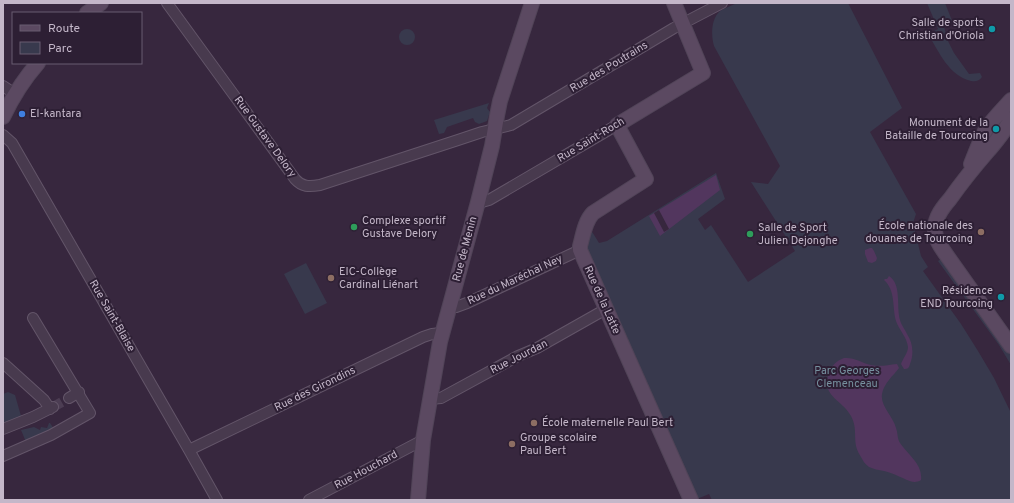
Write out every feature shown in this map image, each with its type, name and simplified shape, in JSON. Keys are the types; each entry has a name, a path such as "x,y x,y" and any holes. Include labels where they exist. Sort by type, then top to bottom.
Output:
{"street":[{"name":"Rue Gustave Delory","path":"167,3 295,179 305,186 309,187 320,185 495,129"},
{"name":"Rue de Menin","path":"418,500 423,440 441,334 478,202 492,146 500,101 532,3"},
{"path":"674,3 682,24"},
{"name":"Rue des Poutrains","path":"495,129 506,127 518,122 682,24 722,3"},
{"name":"Rue Saint-Roch","path":"478,202 489,200 703,73 682,24"},
{"path":"3,117 9,90 25,78 37,64"},
{"path":"958,187 970,166 986,129 1011,100"},
{"path":"1011,119 1002,136 958,187 941,211 934,230 945,253 1011,346"},
{"path":"580,250 586,224 590,216 646,179 616,125"},
{"name":"Rue Saint-Blaise","path":"3,135 12,143 217,500"},
{"name":"Rue du Maréchal Ney","path":"450,306 456,307 462,305 580,250"},
{"name":"Rue de la Latte","path":"580,250 688,499"},
{"name":"Rue Jourdan","path":"430,399 441,398 606,310"},
{"path":"3,456 51,435 90,413 79,392 33,318"},
{"name":"Rue des Girondins","path":"189,450 423,337 432,334 441,334"},
{"path":"3,363 52,408 3,429"},
{"path":"68,398 79,392"},
{"name":"Rue Houchard","path":"309,500 423,440"}],"green space":[{"name":"Parc Georges Clemenceau","path":"737,3 848,3 902,108 870,132 916,214 913,223 921,256 928,267 923,271 961,324 978,351 994,378 1011,413 1011,500 712,500 709,494 697,499 585,251 591,230 599,243 607,241 716,173 725,199 698,219 705,230 711,225 748,282 795,251 751,182 768,184 780,166 713,42 712,28 716,15 723,9"},
{"path":"927,3 945,3 953,23 942,19 948,41 954,53 969,74 980,73 982,77 979,80 971,81 963,78 951,69 945,62 928,34 938,29"},
{"path":"407,29 414,34 415,37 410,44 407,45 400,40 399,37 404,30"},
{"path":"489,103 487,108 490,112 487,121 479,124 475,122 473,118 447,127 444,133 439,134 434,120"},
{"path":"943,258 1007,348 1011,355 1011,365 999,345 938,261"},
{"path":"306,263 327,303 305,314 284,274"},
{"path":"8,392 15,395 21,416 3,424 3,394"},
{"path":"49,423 54,429 26,442 21,430 34,427 40,430 41,427 47,428"}],"shaded area":[{"path":"716,175 720,190 660,236 649,216"},
{"path":"872,248 877,258 876,261 872,263 868,262 865,254 865,250"},
{"path":"889,276 896,284 901,324 912,345 911,360 908,368 906,369 904,369 901,364 908,347 905,337 896,321 892,294 888,284 884,280"},
{"path":"844,358 851,358 875,366 897,364 899,368 883,390 883,403 897,430 900,443 920,469 921,480 912,482 890,472 872,468 865,464 856,446 853,420 830,392 828,387 827,381 831,368"}],"pier":[{"path":"659,210 669,229 664,232 654,213"}],"tunnel":[{"path":"53,407 69,398"}],"place":[{"name":"Salle de sports Christian d'Oriola","path":"992,29"},
{"name":"El-kantara","path":"22,114"},
{"name":"Monument de la Bataille de Tourcoing","path":"996,129"},
{"name":"Complexe sportif Gustave Delory","path":"354,227"},
{"name":"École nationale des douanes de Tourcoing","path":"981,232"},
{"name":"Salle de Sport Julien Dejonghe","path":"750,234"},
{"name":"EIC-Collège Cardinal Liénart","path":"331,278"},
{"name":"Résidence END Tourcoing","path":"1001,297"},
{"name":"École maternelle Paul Bert","path":"534,423"},
{"name":"Groupe scolaire Paul Bert","path":"512,444"}]}
